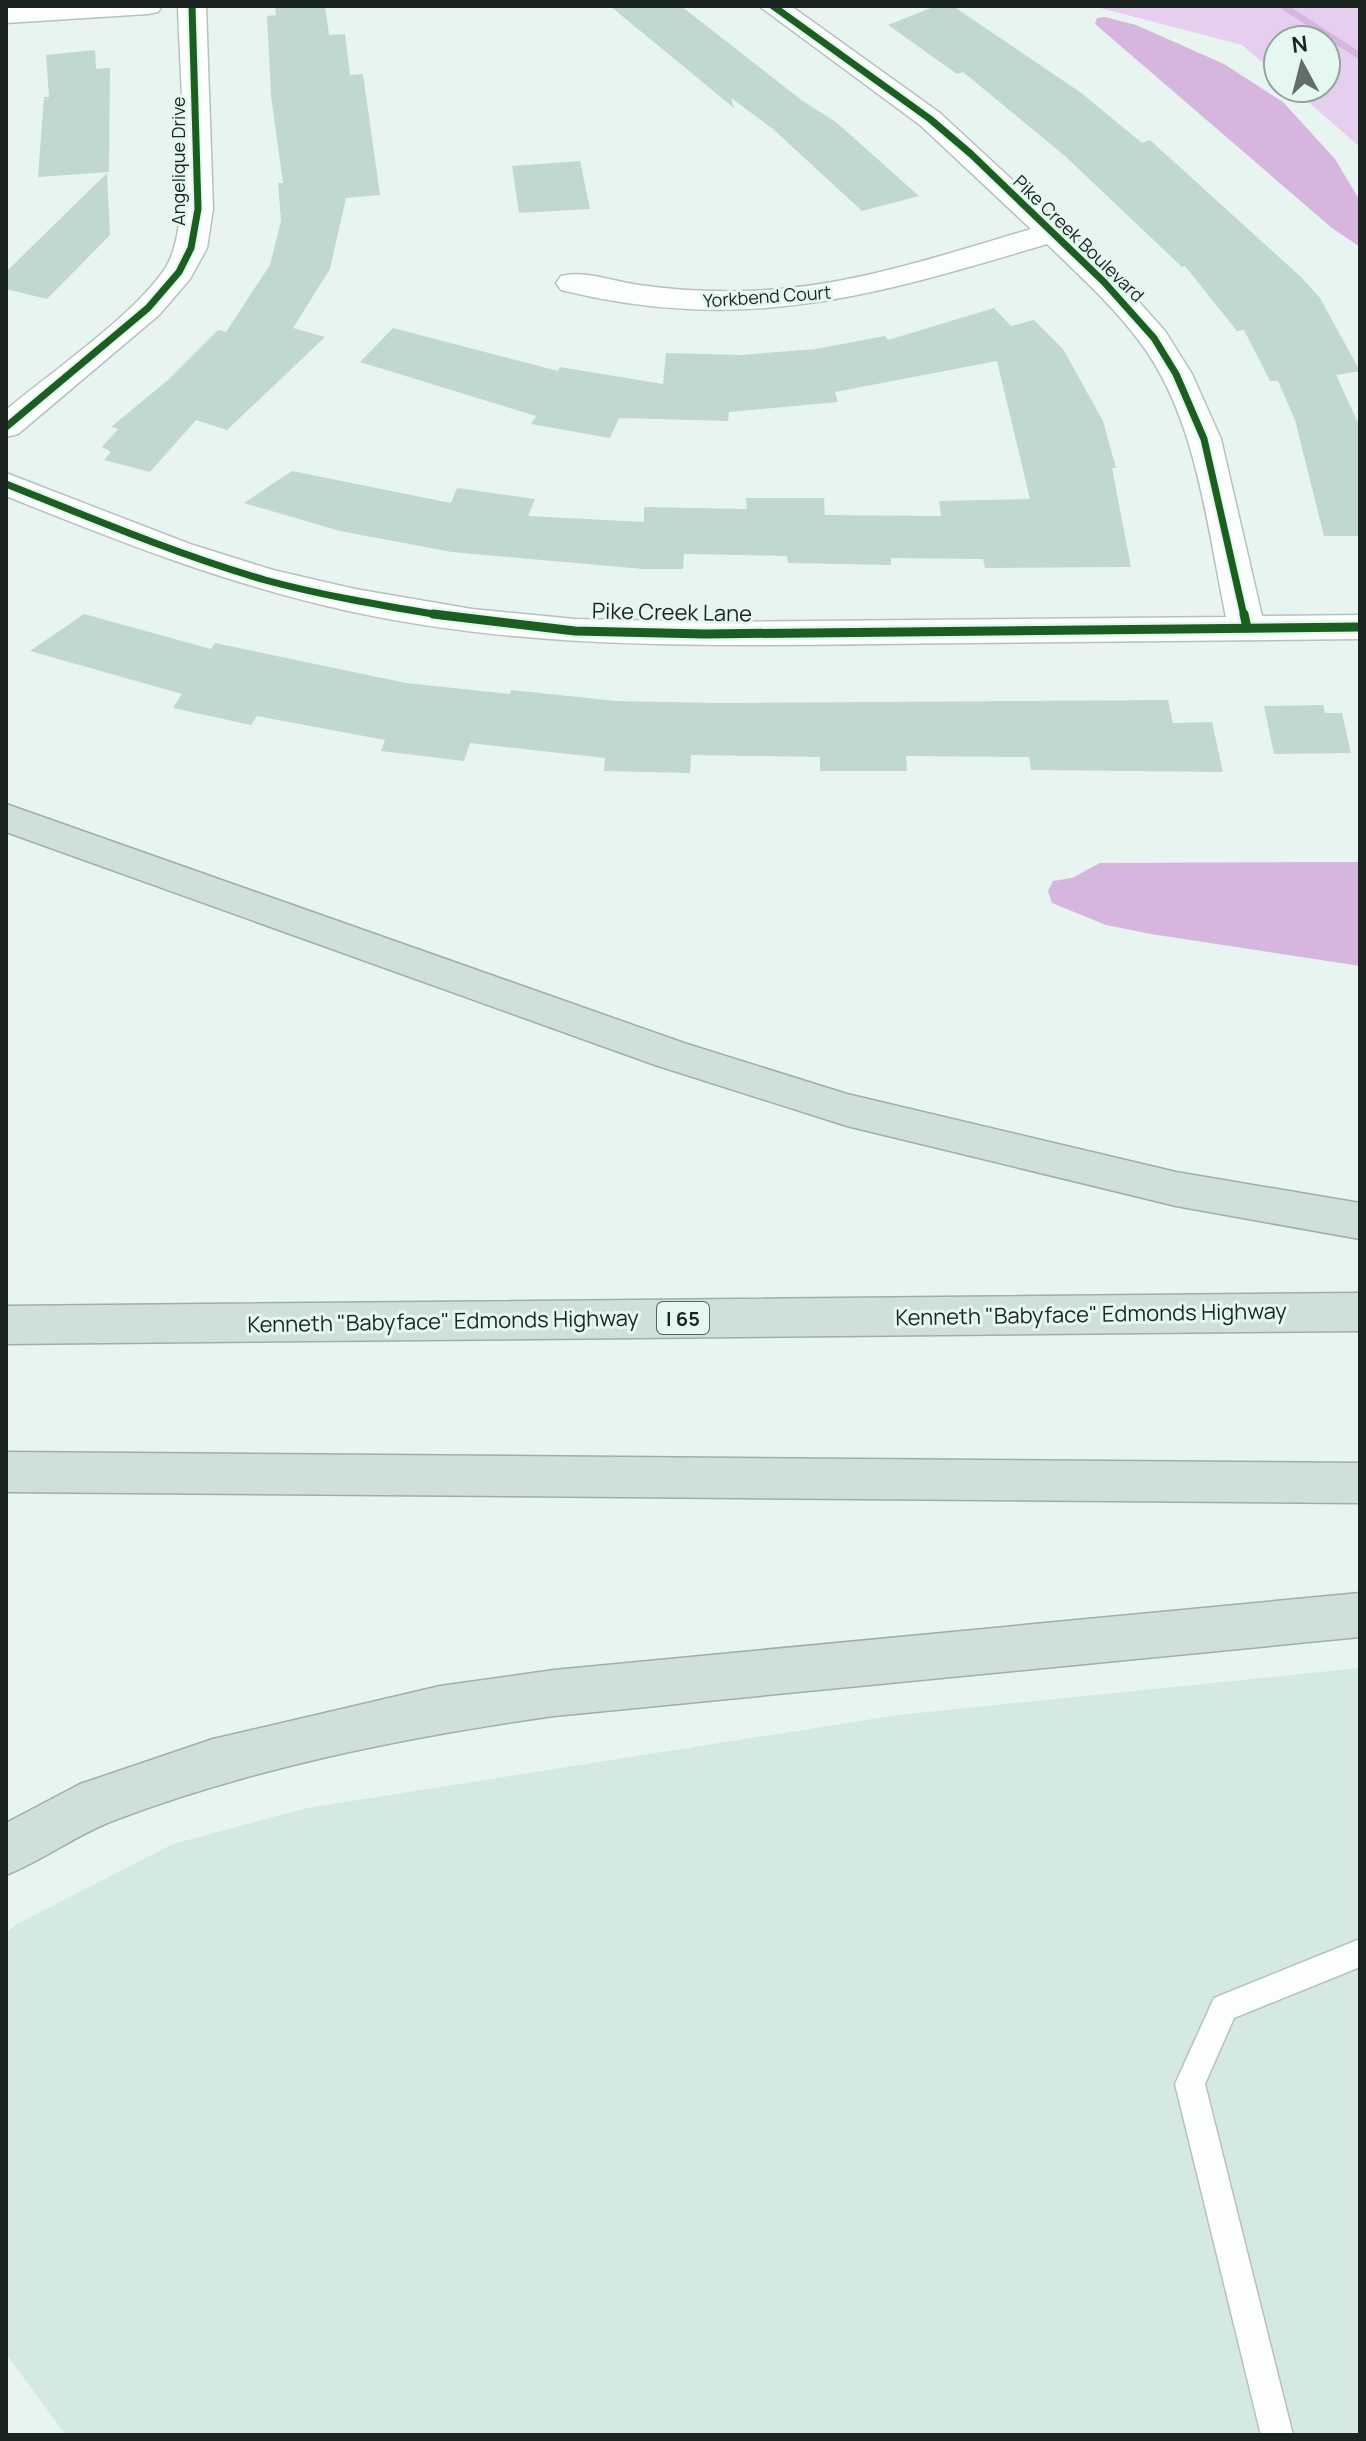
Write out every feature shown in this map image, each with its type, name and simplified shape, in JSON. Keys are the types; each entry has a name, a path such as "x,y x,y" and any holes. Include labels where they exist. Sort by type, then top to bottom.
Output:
{"highway":[{"path":"6,818 647,1046 847,1110 1104,1174 1360,1221"},
{"name":"Kenneth \"Babyface\" Edmonds Highway","path":"6,1325 1360,1312"},
{"path":"6,1472 1360,1483"},
{"path":"6,1850 98,1801 213,1763 440,1709 497,1704 554,1693 1360,1615"}],"street":[{"path":"6,15 148,6"},
{"name":"Angelique Drive","path":"6,427 148,308 179,272 191,248 198,209 192,6"},
{"name":"Pike Creek Boulevard","path":"773,6 930,119 971,154 1138,318 1176,374 1204,439 1247,628"},
{"name":"Yorkbend Court","path":"572,283 691,300 804,296 874,284 1050,233"},
{"name":"Pike Creek Lane","path":"6,484 178,552 266,580 355,601 472,621 575,631 661,634 1360,627"}],"lane":[{"path":"1277,2435 1190,2084 1224,2008 1360,1953"}],"shaded area":[{"path":"1093,6 1360,6 1360,147 1310,104 1342,104 1342,24 1262,24 1262,62 1242,45"},
{"path":"1097,18 1136,25 1224,64 1262,88 1262,104 1285,104 1335,159 1360,201 1360,247 1332,228 1095,24"},
{"path":"1360,862 1360,966 1106,925 1052,903 1048,891 1053,881 1072,878 1100,863"},
{"path":"1360,1668 1360,2435 66,2435 6,2354 6,1934 15,1925 173,1844 307,1808 898,1715"}],"building":[{"path":"275,6 325,6 329,35 345,34 350,75 363,74 380,195 346,198 330,269 293,328 325,337 227,430 196,420 150,472 104,460 111,452 102,447 118,429 111,427 168,380 218,330 226,332 270,265 281,221 278,183 283,183 271,96 267,16 276,15"},
{"path":"610,6 681,6 800,99 837,123 919,196 862,211 773,129 731,98 734,108"},
{"path":"936,6 953,6 1080,92 1142,143 1150,140 1301,277 1320,298 1360,371 1336,375 1360,427 1360,536 1324,536 1295,420 1278,381 1270,381 1244,330 1237,331 1185,266 1182,267 1065,156 963,72 957,74 888,25"},
{"path":"95,50 96,69 110,68 109,172 38,177 44,97 49,97 46,55"},
{"path":"580,161 590,209 519,213 512,166"},
{"path":"107,173 110,235 47,299 6,289 6,272"},
{"path":"994,308 1011,326 1034,320 1063,349 1103,421 1116,468 1112,468 1131,567 985,568 983,559 891,558 891,565 788,563 787,556 684,554 683,569 643,569 452,552 340,531 244,503 292,471 451,503 457,488 535,499 528,516 644,522 644,507 747,509 746,498 824,498 825,515 941,516 939,501 1030,499 997,361 835,392 838,402 729,412 728,421 619,418 610,438 531,424 536,416 360,362 393,328 558,371 560,367 663,384 666,353 741,355 816,349 885,336 888,340"},
{"path":"84,614 211,649 215,643 406,683 510,694 511,690 616,701 720,703 1168,700 1173,723 1212,722 1223,772 1031,770 1029,757 906,756 907,771 820,771 820,757 691,755 690,773 604,771 605,758 470,743 464,761 381,751 385,740 257,716 251,725 173,708 182,694 30,651"},
{"path":"1323,705 1325,713 1342,713 1351,753 1274,754 1264,706"}],"waterway":[{"path":"1282,6 1360,57"}],"cycle path":[{"path":"6,427 148,308 179,272 191,248 198,209 192,6"},
{"path":"773,6 930,119 971,154 1104,282 1154,338 1176,374 1204,439 1247,628"},
{"path":"6,484 178,552 266,580 355,601 472,621 575,631 705,634 1360,627"}]}
